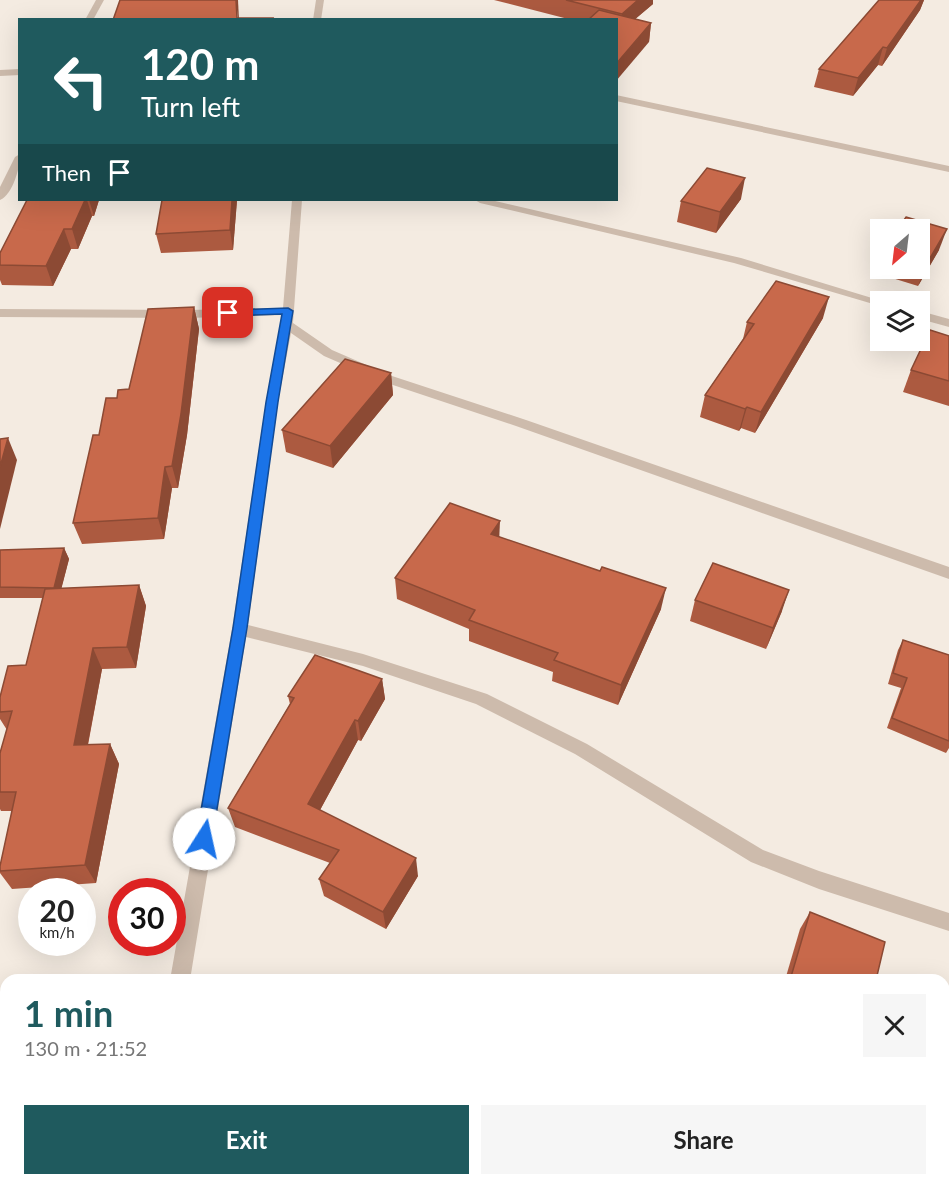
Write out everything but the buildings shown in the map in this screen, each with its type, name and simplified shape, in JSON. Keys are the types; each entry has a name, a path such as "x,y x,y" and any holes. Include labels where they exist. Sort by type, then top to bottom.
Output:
{"street":[{"path":"90,18 100,0"},
{"path":"317,18 320,0"},
{"path":"0,73 18,72"},
{"path":"618,98 949,169"},
{"path":"0,197 18,161"},
{"path":"181,974 240,628 272,402 288,318 296,242 297,201"},
{"path":"484,201 737,260 870,300"},
{"path":"0,312 188,314 288,318 328,353 388,379 521,423 949,573"},
{"path":"930,318 949,323"},
{"path":"240,628 363,660 481,699 581,749 757,856 819,880 949,922"}],"route":[{"path":"204,839 240,628 272,402 288,311 228,313"}]}
